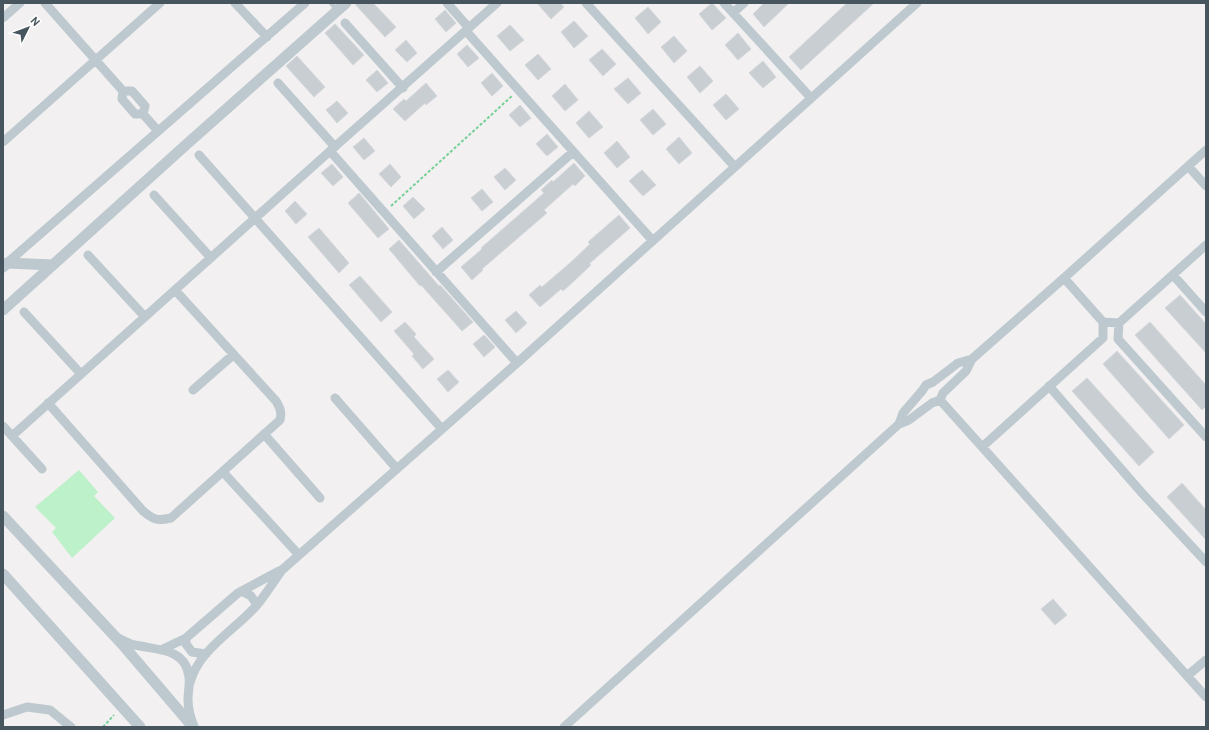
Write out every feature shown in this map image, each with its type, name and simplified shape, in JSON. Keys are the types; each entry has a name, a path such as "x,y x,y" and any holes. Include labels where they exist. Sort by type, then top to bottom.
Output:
{"street":[{"path":"3,18 18,3"},
{"path":"45,3 123,91 122,100 135,114 143,114 158,131"},
{"path":"3,142 160,3"},
{"path":"235,3 267,37"},
{"path":"4,264 305,3"},
{"path":"447,3 519,90 653,240"},
{"path":"12,436 497,3"},
{"path":"586,3 735,167"},
{"path":"724,3 811,98"},
{"path":"733,13 744,3"},
{"path":"190,683 195,668 206,654 257,605 282,570 517,363 917,3"},
{"path":"3,310 338,5"},
{"path":"345,23 403,88"},
{"path":"278,83 384,212 517,363"},
{"path":"123,91 132,91 145,106 143,114"},
{"path":"899,424 903,413 926,385 933,382 958,363 972,358 1064,278 1206,150"},
{"path":"436,272 574,152"},
{"path":"199,155 442,429"},
{"path":"1188,166 1206,186"},
{"path":"154,195 211,258"},
{"path":"1118,339 1119,324 1206,245"},
{"path":"88,255 145,317"},
{"path":"4,264 53,265"},
{"path":"1173,275 1206,312"},
{"path":"1064,278 1103,322 1119,324"},
{"path":"48,403 142,511 152,519 161,520 171,518 223,472 280,420 280,407 175,290"},
{"path":"24,312 81,374"},
{"path":"1103,322 1103,338"},
{"path":"982,447 1103,338 1118,339 1206,437"},
{"path":"194,390 233,355"},
{"path":"564,727 899,424 909,420 938,399 966,371 972,358"},
{"path":"933,382 940,385 938,399"},
{"path":"1049,386 1142,493 1206,562"},
{"path":"922,391 924,398 929,403 938,399"},
{"path":"335,398 397,469"},
{"path":"938,399 1206,697"},
{"path":"3,426 42,470"},
{"path":"264,434 320,498"},
{"path":"223,472 299,555"},
{"path":"3,516 112,634 194,727"},
{"path":"161,650 186,638 242,591 282,570"},
{"path":"3,574 140,727"},
{"path":"242,591 248,593 257,605"},
{"path":"112,634 133,645 170,652 178,656 184,663 188,672 190,683 189,709 194,727"},
{"path":"186,638 186,644 192,652 206,654"},
{"path":"1188,676 1206,660"},
{"path":"3,714 27,707 50,710 71,727"}],"path":[{"path":"384,212 519,90"},
{"path":"103,727 122,707"}],"green space":[{"path":"79,470 98,492 94,496 115,518 72,558 52,532 56,528 35,507"}],"building":[{"path":"354,3 373,3 396,27 385,37"},
{"path":"537,3 560,3 564,7 551,19"},
{"path":"712,3 726,18 712,30 699,14"},
{"path":"764,3 789,3 764,27 753,14"},
{"path":"847,3 874,3 801,70 789,57"},
{"path":"648,7 661,22 648,34 635,18"},
{"path":"445,10 456,23 446,32 435,19"},
{"path":"574,21 588,36 574,48 561,32"},
{"path":"335,24 364,55 353,65 325,33"},
{"path":"510,25 524,40 510,51 497,36"},
{"path":"738,33 751,49 738,60 725,45"},
{"path":"674,36 687,51 674,63 661,47"},
{"path":"406,40 417,53 407,62 395,50"},
{"path":"467,45 479,58 468,67 457,54"},
{"path":"602,49 616,64 603,76 589,60"},
{"path":"538,54 551,69 538,80 525,65"},
{"path":"297,56 325,87 314,97 286,66"},
{"path":"763,61 776,77 763,88 749,73"},
{"path":"700,66 713,81 700,93 687,77"},
{"path":"377,70 388,83 377,92 366,80"},
{"path":"492,73 503,86 492,96 481,83"},
{"path":"628,78 641,93 628,104 614,89"},
{"path":"426,83 437,96 426,105 425,103 405,121 393,109 404,99 406,101"},
{"path":"565,84 578,100 565,111 552,96"},
{"path":"726,94 739,109 726,120 713,105"},
{"path":"337,101 348,113 337,123 326,110"},
{"path":"520,105 531,118 520,127 509,115"},
{"path":"653,109 666,124 653,135 640,120"},
{"path":"589,111 603,127 589,138 576,123"},
{"path":"547,134 558,147 547,156 536,144"},
{"path":"679,137 692,153 679,164 666,149"},
{"path":"364,138 375,151 364,160 353,147"},
{"path":"617,141 630,157 617,168 604,153"},
{"path":"574,163 585,176 575,186 573,184 544,210 547,213 482,269 483,270 472,280 461,267 544,193 541,190 552,180 553,182"},
{"path":"332,164 343,177 333,186 321,173"},
{"path":"390,164 401,177 391,187 379,174"},
{"path":"505,168 516,180 505,190 494,177"},
{"path":"642,170 656,185 643,196 629,181"},
{"path":"482,189 493,202 482,211 471,198"},
{"path":"359,193 389,229 378,238 348,203"},
{"path":"413,197 425,209 414,219 403,206"},
{"path":"295,201 307,214 296,224 285,211"},
{"path":"619,215 630,228 589,264 591,265 563,291 561,289 540,307 529,295 540,285 542,287 570,263 590,244 588,242"},
{"path":"442,227 453,240 443,249 432,236"},
{"path":"319,228 349,263 339,273 308,237"},
{"path":"399,240 473,322 462,331 421,285 420,286 389,249"},
{"path":"360,276 392,312 381,322 349,285"},
{"path":"1180,295 1206,324 1206,353 1165,308"},
{"path":"516,311 527,323 516,333 505,320"},
{"path":"405,322 416,334 414,337 434,359 423,369 412,356 414,354 394,331"},
{"path":"1150,322 1206,385 1206,406 1202,410 1135,335"},
{"path":"484,335 495,347 484,357 473,344"},
{"path":"1117,351 1184,425 1169,439 1103,364"},
{"path":"448,370 459,382 448,392 437,379"},
{"path":"1087,378 1154,452 1139,466 1072,391"},
{"path":"1182,483 1206,510 1206,540 1167,497"},
{"path":"1053,599 1067,615 1055,625 1041,609"}]}
